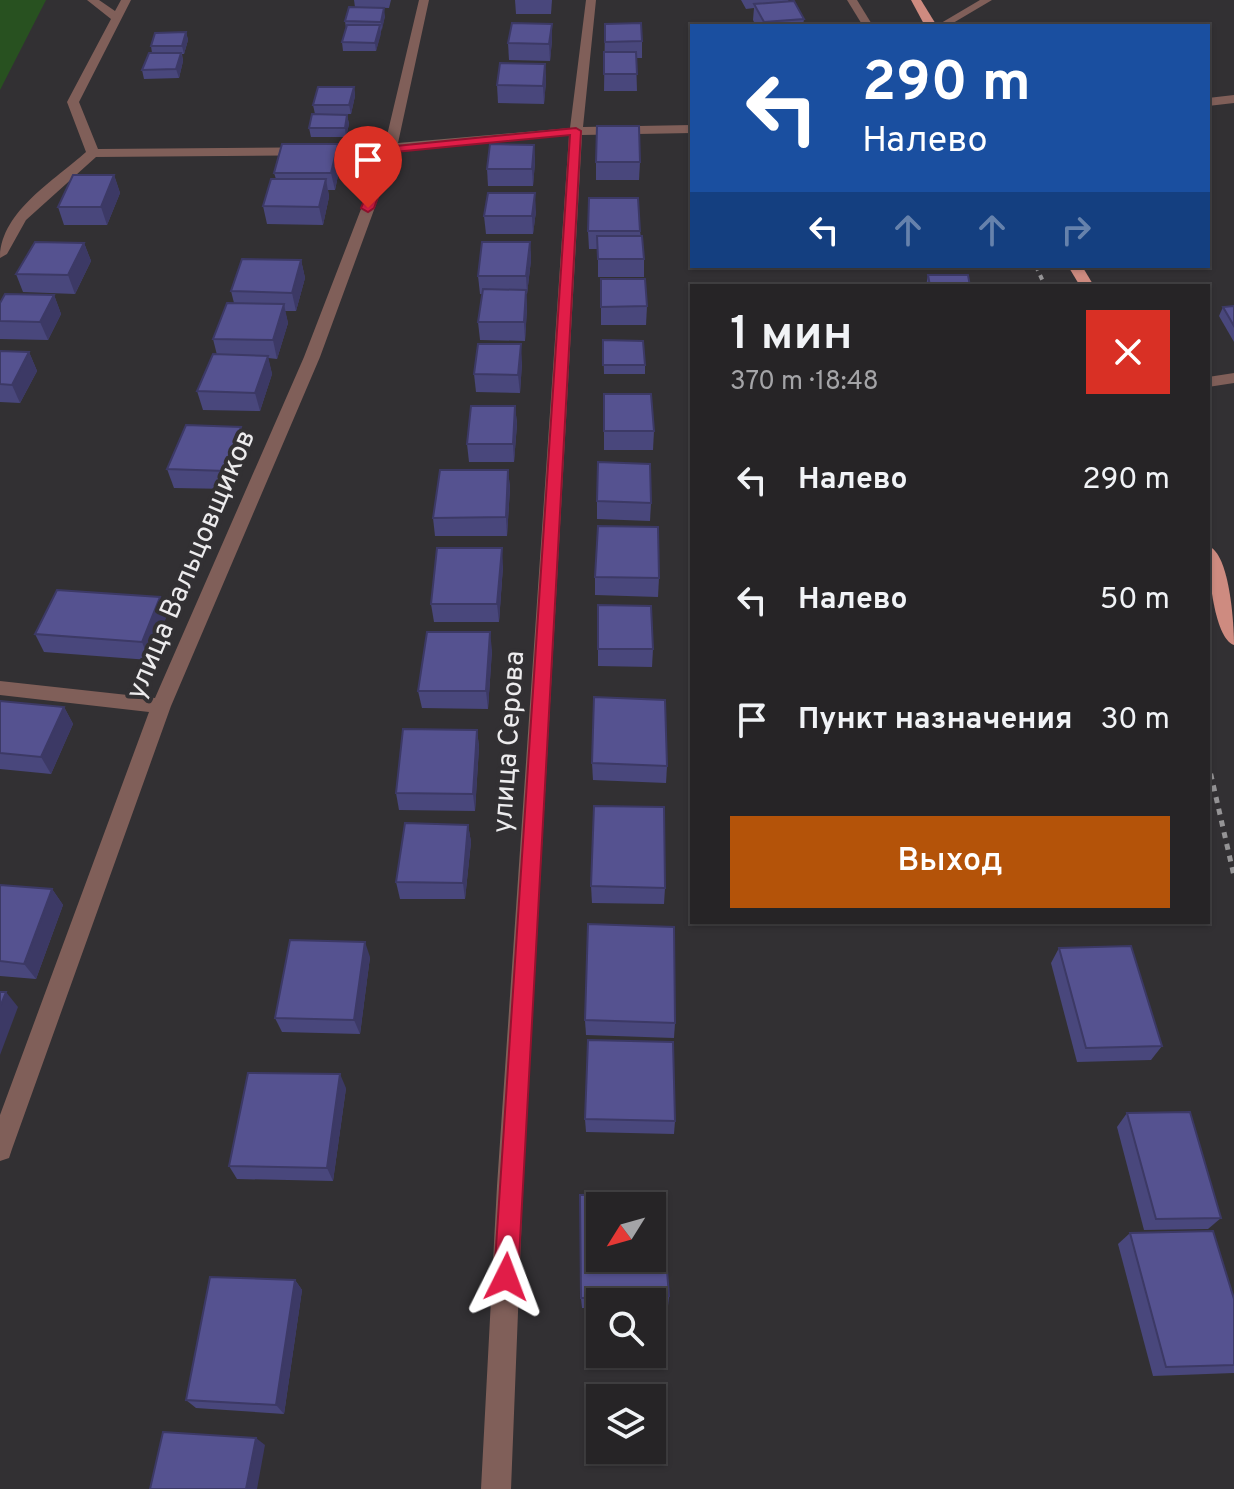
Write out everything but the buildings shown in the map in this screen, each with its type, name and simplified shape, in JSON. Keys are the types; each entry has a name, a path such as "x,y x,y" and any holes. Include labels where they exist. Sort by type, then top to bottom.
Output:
{"main road":[{"path":"916,0 930,24"},
{"path":"1210,559 1234,638"}],"street":[{"path":"92,0 118,19"},
{"path":"93,153 73,102 126,0"},
{"name":"улица Вальцовщиков","path":"0,1149 161,706 312,357 390,149 424,0"},
{"name":"улица Серова","path":"496,1489 510,1186 576,131 591,0"},
{"path":"1210,102 1234,99"},
{"path":"0,227 20,218 93,153 390,149 576,131 690,129"},
{"path":"0,254 20,218"},
{"path":"1210,382 1234,378"},
{"path":"0,688 161,706"}],"lane":[{"path":"852,0 867,24"},
{"path":"945,24 987,0"}],"path":[{"path":"1210,771 1234,876"}],"green space":[{"path":"0,0 46,0 0,90"}],"route":[{"path":"368,208 390,149 576,131 506,1277"}]}
